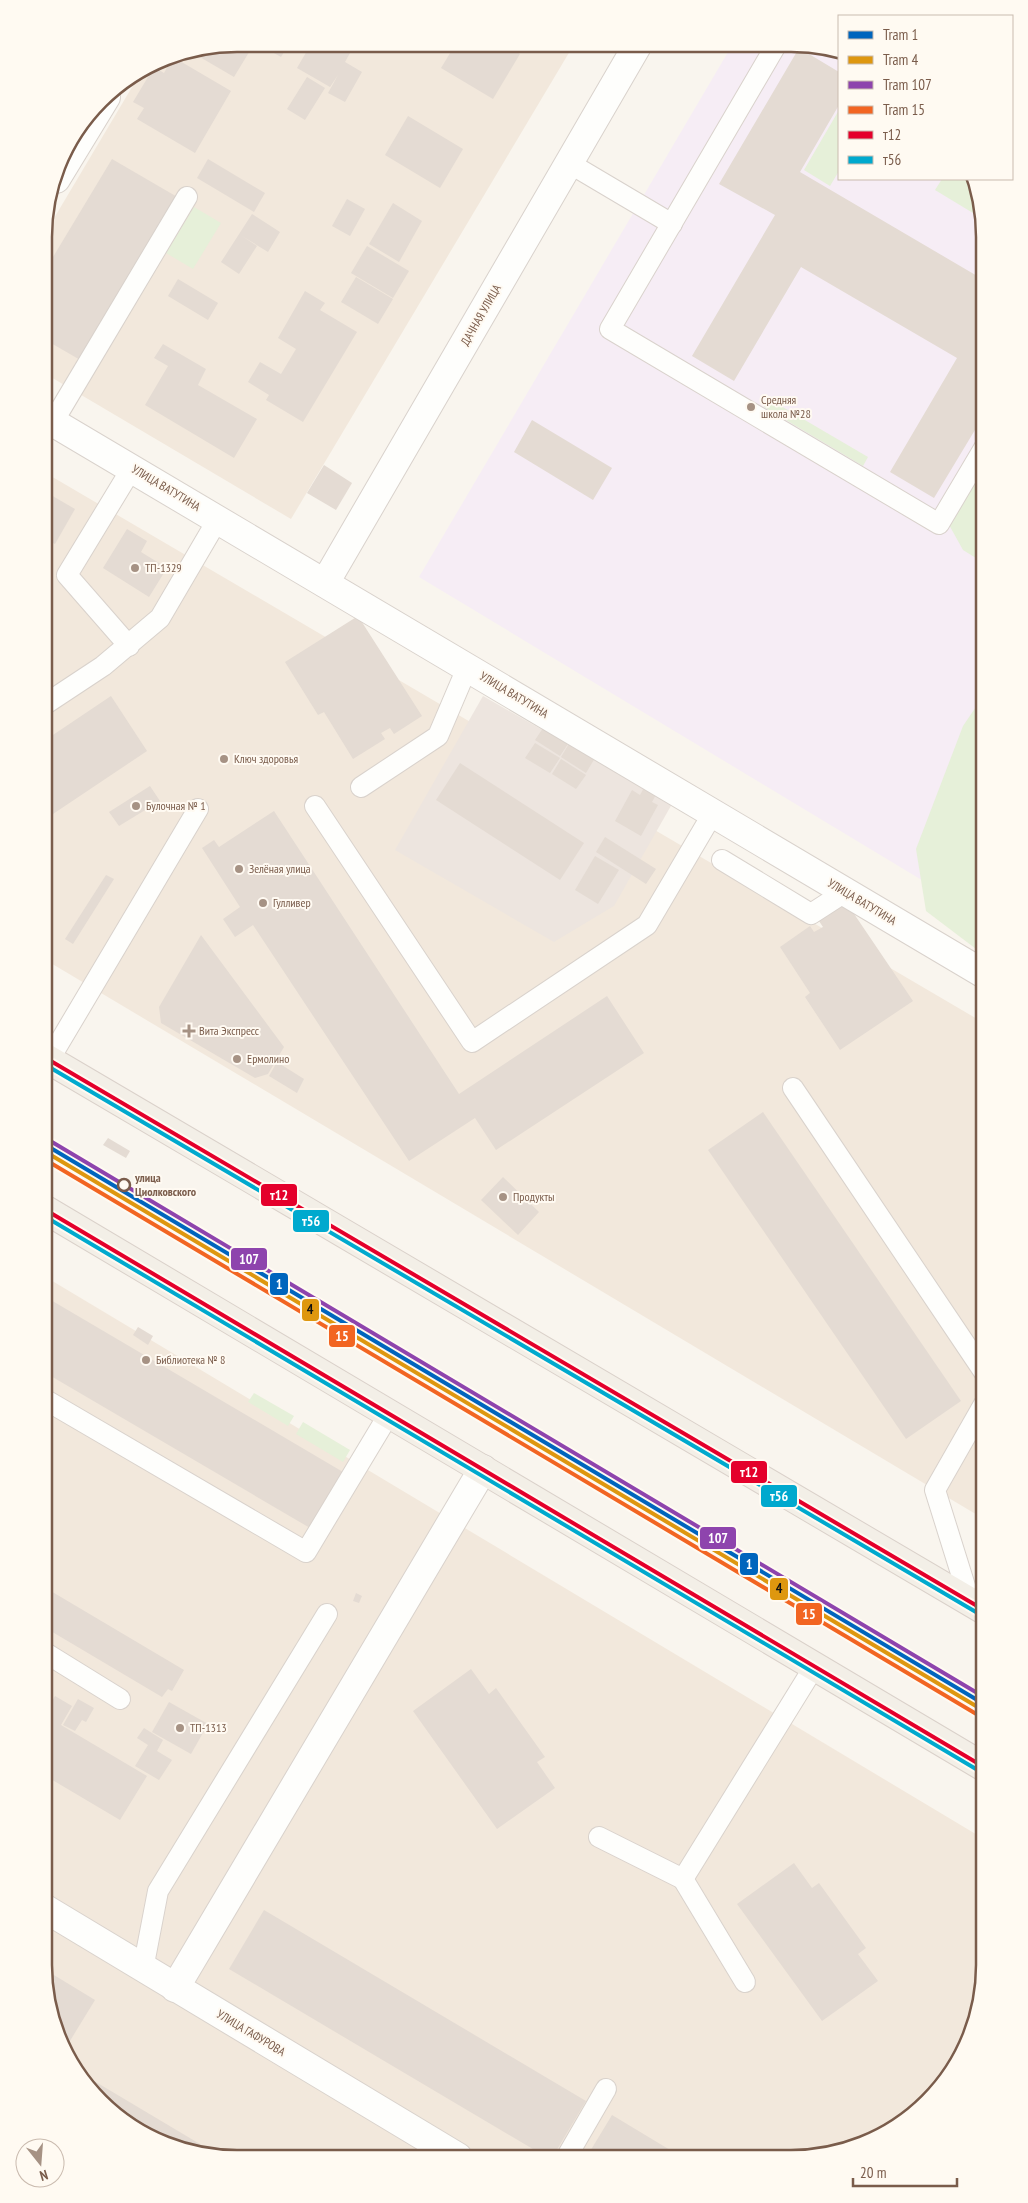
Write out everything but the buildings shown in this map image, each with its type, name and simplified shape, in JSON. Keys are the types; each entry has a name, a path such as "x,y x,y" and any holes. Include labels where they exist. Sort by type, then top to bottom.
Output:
{"main road":[{"path":"52,1063 976,1605"},
{"path":"52,1215 976,1763"}],"street":[{"name":"ДАЧНАЯ УЛИЦА","path":"325,583 633,52"},
{"name":"УЛИЦА ВАТУТИНА","path":"52,421 976,969"},
{"path":"175,1988 483,1469"},
{"name":"УЛИЦА ГАФУРОВА","path":"52,1913 446,2150"}],"lane":[{"path":"772,52 610,328 939,524 976,462"},
{"path":"569,162 672,224"},
{"path":"52,414 187,197"},
{"path":"129,646 67,575 132,468"},
{"path":"52,699 129,646 160,618 218,520"},
{"path":"360,786 438,736 467,668"},
{"path":"315,806 472,1042 647,925 713,813"},
{"path":"52,1049 198,809"},
{"path":"722,860 811,914 845,892"},
{"path":"793,1088 976,1360"},
{"path":"52,1404 306,1552 389,1414"},
{"path":"976,1418 934,1490 976,1603"},
{"path":"144,1969 158,1891 327,1614"},
{"path":"52,1657 120,1699"},
{"path":"683,1879 814,1667"},
{"path":"599,1836 683,1879 745,1982"},
{"path":"571,2150 606,2089"}],"shaded area":[{"path":"237,52 569,52 291,519 52,378 53,219 133,85 145,77 178,62 201,56"},
{"name":"Средняя школа №28","path":"728,52 791,52 838,59 838,180 967,180 974,213 976,237 976,817 935,888 419,577"},
{"path":"52,477 976,1018 976,1514 52,964"},
{"path":"483,696 672,804 614,906 554,942 395,850"},
{"path":"52,1281 976,1834 976,1966 972,2002 966,2025 956,2048 930,2088 913,2105 873,2131 839,2144 803,2150 225,2150 201,2147 178,2141 145,2126 115,2105 98,2088 77,2058 67,2037 56,2002 52,1966"}],"green space":[{"path":"838,112 838,173 830,186 804,170"},
{"path":"941,180 967,180 974,212 973,213 935,190"},
{"path":"194,207 221,223 193,269 166,253"},
{"path":"769,399 868,457 863,466 764,407"},
{"path":"976,445 976,558 963,550 948,523"},
{"path":"976,707 976,949 926,911 916,849 963,726"},
{"path":"254,1393 294,1416 288,1426 248,1402"},
{"path":"303,1422 350,1450 343,1462 296,1434"}],"tram line":[{"name":"107","path":"52,1142 976,1692"},
{"name":"1","path":"52,1149 976,1699"},
{"name":"4","path":"52,1156 976,1706"},
{"name":"15","path":"52,1164 976,1714"}],"transit line":[{"name":"т12","path":"52,1062 976,1605"},
{"name":"т56","path":"52,1069 976,1612"},
{"name":"т12","path":"52,1214 976,1762"},
{"name":"т56","path":"52,1221 976,1769"}],"place":[{"name":"Средняя школа №28","path":"751,407"},
{"name":"ТП-1329","path":"135,568"},
{"name":"Ключ здоровья","path":"224,759"},
{"name":"Булочная № 1","path":"136,806"},
{"name":"Зелёная улица","path":"239,869"},
{"name":"Гулливер","path":"263,903"},
{"name":"Вита Экспресс","path":"189,1031"},
{"name":"Ермолино","path":"237,1059"},
{"name":"улица Циолковского","path":"124,1185"},
{"name":"Продукты","path":"503,1197"},
{"name":"Библиотека № 8","path":"146,1360"},
{"name":"ТП-1313","path":"180,1728"}]}
